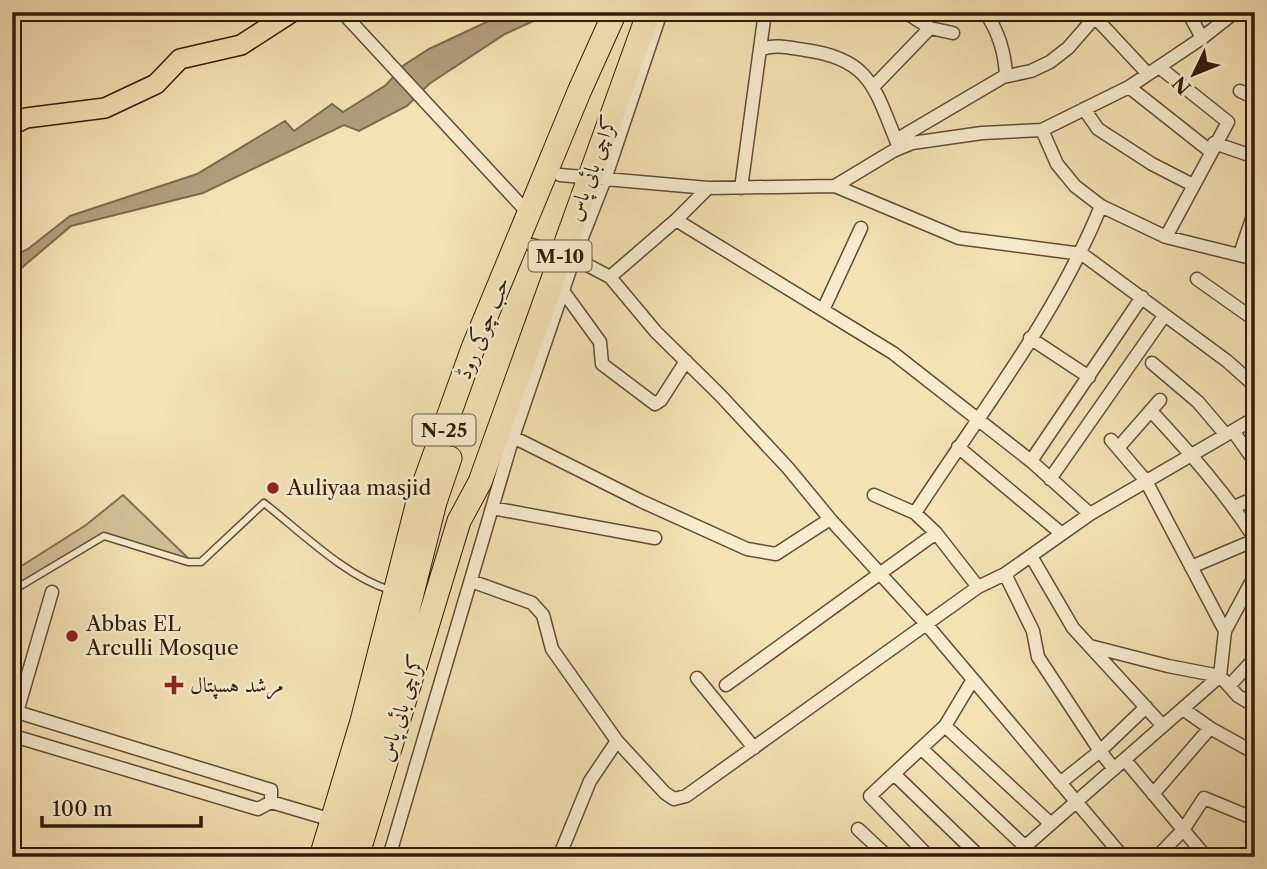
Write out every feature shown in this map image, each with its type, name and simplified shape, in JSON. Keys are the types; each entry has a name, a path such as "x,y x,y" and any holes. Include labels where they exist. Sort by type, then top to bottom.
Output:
{"highway":[{"path":"340,857 379,725 435,502 488,350 592,96 614,16"},
{"name":"حب چوکی روڈ","path":"321,857 362,721 419,498 473,348 579,92 614,16"},
{"name":"کراچی بائی پاس","path":"372,857 457,576 459,521 480,482 597,178 653,18"},
{"name":"کراچی بائی پاس","path":"357,857 457,576"}],"main road":[{"path":"12,125 26,118 105,108 156,84 180,59 241,45 292,12"}],"street":[{"path":"342,12 528,214"},
{"path":"741,188 765,12"},
{"path":"905,12 930,28 953,33"},
{"path":"985,12 995,26 1005,56 1006,76"},
{"path":"1188,12 1202,38"},
{"path":"898,144 1042,130 1129,87 1202,38 1232,13"},
{"path":"835,186 1006,76 1031,71 1050,62 1068,48 1093,15 1153,71 1228,121 1166,237"},
{"path":"873,87 930,28"},
{"path":"762,49 772,46 835,56 853,64 873,87 898,144"},
{"path":"1129,87 1212,147 1255,157"},
{"path":"1240,91 1255,98"},
{"path":"1084,109 1098,129 1152,164 1193,185"},
{"path":"1042,130 1057,164 1075,186 1101,206 1166,237 1255,259"},
{"path":"560,175 708,188 835,186 959,238 1082,254 1227,361 1255,386"},
{"path":"610,277 676,220 708,188"},
{"path":"915,513 979,420 1082,254 1101,206"},
{"path":"1240,254 1255,210"},
{"path":"676,220 893,353 1031,461 1090,514"},
{"path":"823,310 861,228"},
{"path":"532,245 567,256 610,277 656,332 778,458 927,625 1123,857"},
{"path":"389,857 457,576 492,508 513,437 563,291 567,256"},
{"path":"1197,279 1255,320"},
{"path":"563,291 600,342 602,364 655,404 661,401 686,361"},
{"path":"1031,461 1142,297"},
{"path":"1050,479 1164,316"},
{"path":"1030,338 1089,377"},
{"path":"1152,363 1198,402 1255,462"},
{"path":"1160,400 1114,444 1146,481 1225,631"},
{"path":"1150,411 1192,455 1234,507 1255,540 1191,567"},
{"path":"457,576 532,603 540,609 552,649 617,741 665,793 674,799 685,796 754,748 978,587 1005,574 1090,514 1255,418"},
{"path":"513,437 641,501 747,549 776,554 830,519"},
{"path":"958,447 1062,534"},
{"path":"874,495 915,513 936,533 978,587"},
{"path":"1234,507 1255,498"},
{"path":"492,508 655,538"},
{"path":"726,685 936,533"},
{"path":"1031,556 1073,628 1163,726"},
{"path":"1005,574 1033,631 1038,657 1100,751 1153,794 1206,857"},
{"path":"1013,857 1220,676 1225,631 1255,576"},
{"path":"12,727 52,592"},
{"path":"1090,646 1220,676 1238,696 1255,706"},
{"path":"1230,685 1255,658"},
{"path":"697,678 754,748"},
{"path":"929,857 871,798 871,794 945,726 972,681"},
{"path":"1060,783 1100,751 1146,707"},
{"path":"1183,709 1210,728 1255,752"},
{"path":"17,712 271,790 271,802"},
{"path":"945,726 1051,824"},
{"path":"1153,794 1210,728"},
{"path":"12,733 17,737 258,809 271,802 332,820"},
{"path":"559,857 590,780 617,741"},
{"path":"922,749 1036,857"},
{"path":"894,774 980,857"},
{"path":"1157,857 1183,830 1204,798 1255,818"},
{"path":"858,828 888,857"}],"lane":[{"path":"12,591 104,536 188,562 201,562 264,503 332,557 372,584 395,591"}],"shaded area":[{"path":"508,12 564,12 542,17 505,34 429,84 407,106 359,131 344,125 203,193 71,226 12,276 12,257 28,249 70,216 197,174 285,121 294,131 332,104 343,112 386,85 404,65 429,49"},
{"path":"123,495 190,560 103,534 12,589 12,572 86,525"}],"place":[{"name":"Auliyaa masjid","path":"273,488"},
{"name":"Abbas EL Arculli Mosque","path":"72,636"},
{"name":"مرشد ہسپتال","path":"174,685"}]}
